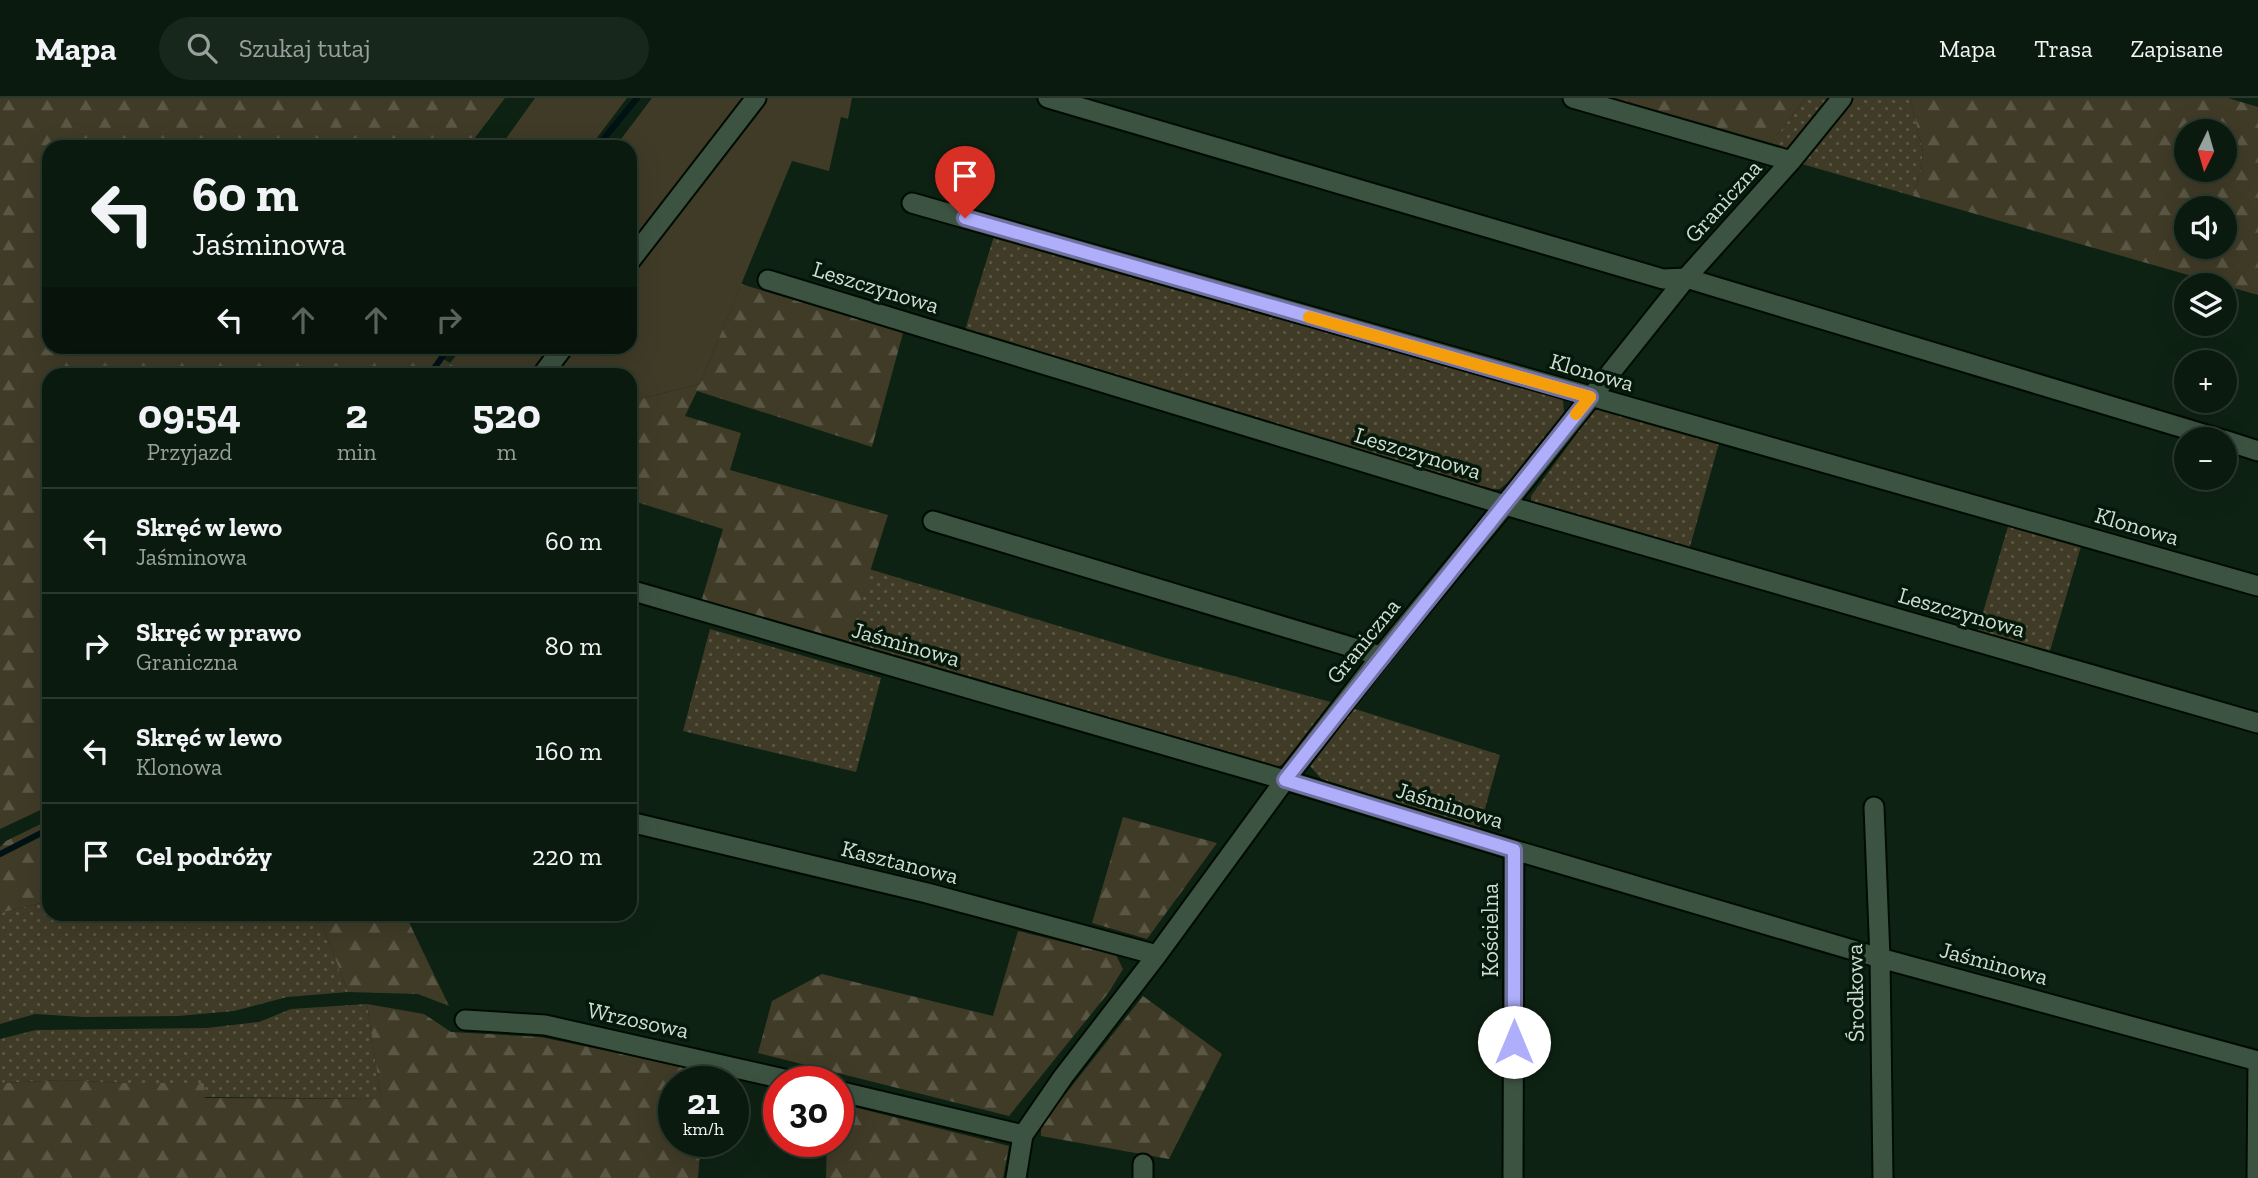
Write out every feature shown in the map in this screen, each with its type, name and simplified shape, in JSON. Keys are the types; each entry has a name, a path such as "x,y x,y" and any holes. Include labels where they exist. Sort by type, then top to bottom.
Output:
{"street":[{"path":"637,252 756,98"},
{"path":"1048,98 1663,279 1686,278 2179,427"},
{"name":"Graniczna","path":"1573,98 1791,161"},
{"name":"Graniczna","path":"1016,1178 1023,1135 1063,1077 1157,955 1285,780 1381,656 1686,278 1791,161 1842,98"},
{"name":"Klonowa","path":"912,203 2258,586"},
{"name":"Leszczynowa","path":"768,280 1505,505 2258,723"},
{"path":"548,368 559,354"},
{"path":"2237,445 2258,451"},
{"path":"933,521 1381,656"},
{"name":"Jaśminowa","path":"637,592 1285,780 1880,958 2258,1061"},
{"name":"Środkowa","path":"1874,807 1880,958 1883,1178"},
{"name":"Kasztanowa","path":"637,824 927,894 1157,955"},
{"name":"Kościelna","path":"1513,1178 1514,850"},
{"name":"Wrzosowa","path":"466,1020 545,1025 763,1074"},
{"path":"2257,1178 2258,1061"},
{"path":"854,1095 1023,1135"}],"green space":[{"path":"0,98 505,98 473,140 42,140 42,354 435,354 456,368 42,368 42,809 0,829"},
{"path":"535,98 627,98 595,140 505,140"},
{"path":"652,98 749,98 637,245 637,140 620,140"},
{"path":"764,98 852,98 848,119 841,117 829,171 792,161 700,384 637,399 637,368 558,368 569,354 637,354 637,264"},
{"path":"1596,98 1806,98 1767,148"},
{"path":"1806,98 1833,98 1788,154 1767,148"},
{"path":"1854,98 1910,98 1923,152 1921,171 1913,196 1802,164"},
{"path":"1910,98 2228,98 2258,107 2258,295 2237,289 2237,273 2181,273 1913,196 1921,171 1923,152"},
{"path":"995,233 1557,396 1563,401 1564,412 1508,482 1500,489 1487,490 965,330"},
{"path":"741,284 903,333 872,447 697,391 685,416 741,433 730,470 888,515 847,644 701,602 723,529 637,502 637,399 700,384"},
{"path":"457,354 554,354 543,368 456,368 450,363"},
{"path":"1604,408 1719,443 1689,550 1531,501 1531,496 1594,410"},
{"path":"2009,523 2082,543 2049,654 1977,633"},
{"path":"869,569 1162,657 1331,702 1283,764 1272,770 847,644"},
{"path":"710,629 881,678 856,772 683,731"},
{"path":"1352,708 1500,755 1479,830 1325,783 1310,766"},
{"path":"1123,817 1217,843 1147,939 1092,923"},
{"path":"42,823 42,903 0,913 0,847 6,841"},
{"path":"42,903 42,921 184,921 185,928 216,921 321,921 348,992 287,997 234,1011 178,1016 84,1017 35,1014 0,1024 0,913"},
{"path":"184,921 228,921 210,927 185,929"},
{"path":"321,921 408,921 449,1006 418,994 348,992"},
{"path":"1018,931 1116,955 1123,969 1109,992 1009,1116 854,1077 854,1066 810,1066 758,1053 772,1001 822,974 993,1016"},
{"path":"1143,996 1222,1054 1169,1159 1041,1136 1041,1125"},
{"path":"367,1004 381,1099 204,1097 203,1083 63,1080 0,1083 0,1039 36,1030 207,1028 259,1022 291,1009"},
{"path":"367,1004 424,1014 451,1032 540,1037 682,1066 658,1066 658,1157 700,1157 698,1178 0,1178 0,1083 63,1080 204,1083 205,1098 381,1099"},
{"path":"854,1107 1009,1146 1003,1178 826,1178 827,1157 854,1157"}],"waterway":[{"path":"603,140 637,98"},
{"path":"434,368 444,354"},
{"path":"0,854 42,833"}],"slow traffic":[{"path":"1309,317 1590,397 1576,414"}],"route":[{"path":"965,218 1590,397 1381,656 1285,780 1514,850 1514,1042"}]}
